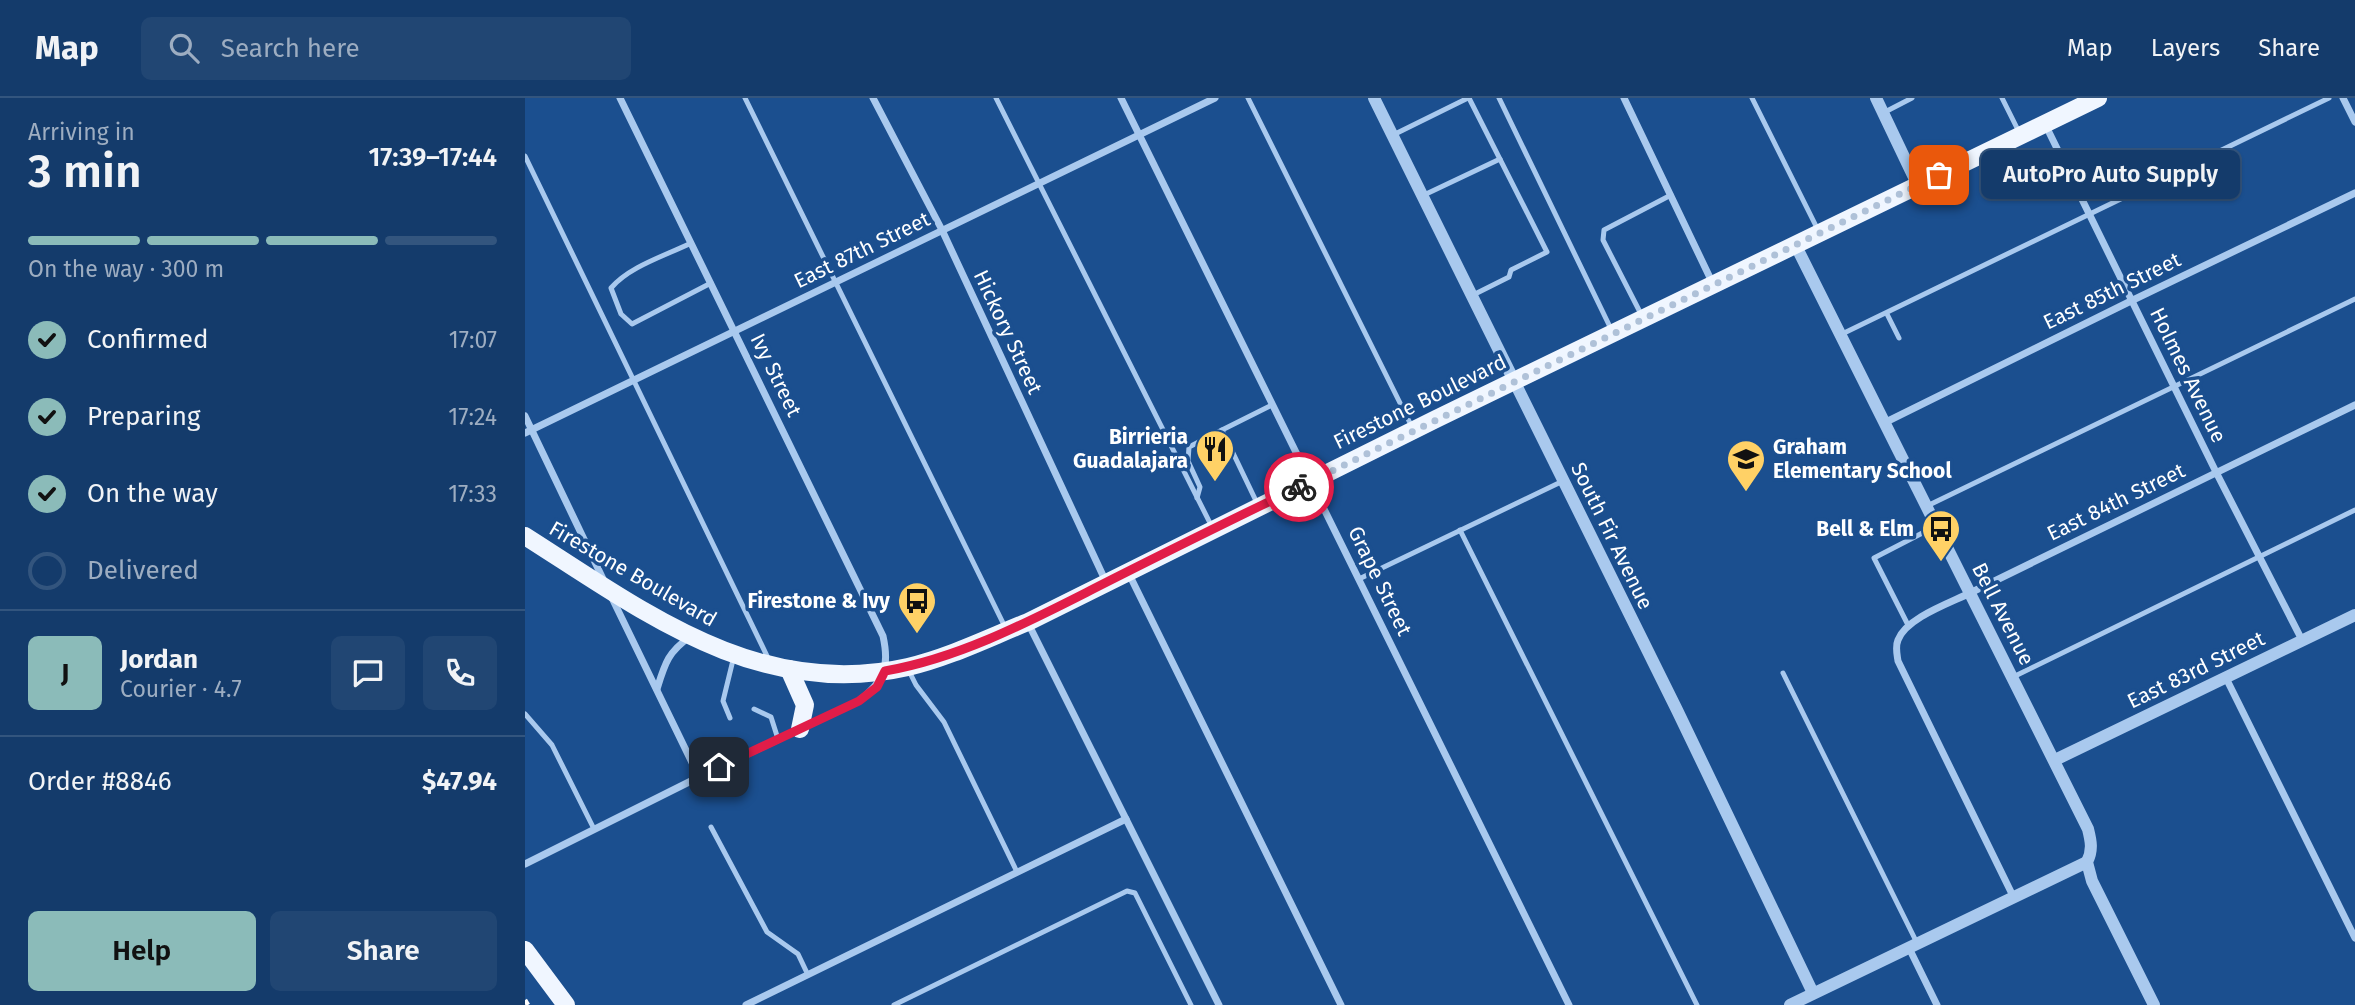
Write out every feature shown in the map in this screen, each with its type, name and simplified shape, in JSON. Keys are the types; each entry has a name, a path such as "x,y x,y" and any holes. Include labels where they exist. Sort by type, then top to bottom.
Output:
{"main road":[{"name":"Firestone Boulevard","path":"525,536 607,588 691,636 734,656 781,668 831,673 885,671 908,667 961,650 1028,622 1514,381 2098,98"},
{"path":"781,668 805,705 800,729"},
{"path":"525,950 566,1005"}],"street":[{"name":"Ivy Street","path":"620,98 883,636 887,654 885,671"},
{"name":"Hickory Street","path":"873,98 942,230 1106,582"},
{"name":"Grape Street","path":"1121,98 1569,1005"},
{"name":"East 87th Street","path":"528,431 1215,98"},
{"name":"South Fir Avenue","path":"1374,98 1677,710 1813,993"},
{"path":"1625,98 1713,284"},
{"path":"1876,98 1918,186"},
{"path":"2343,98 2355,122"},
{"name":"Holmes Avenue","path":"2045,123 2216,472 2302,640"},
{"name":"East 85th Street","path":"1886,422 2355,193"},
{"name":"Bell Avenue","path":"1795,244 2088,829 2091,853 2087,862 2092,881 2154,1005"},
{"name":"East 84th Street","path":"2014,896 1898,662 1898,639 1908,625 1970,593 2355,405"},
{"path":"525,415 528,431 699,777"},
{"path":"1128,572 1341,1005"},
{"name":"East 83rd Street","path":"2055,760 2355,615"},
{"path":"1028,622 1219,1005"},
{"path":"657,690 666,661 676,647 691,636"},
{"path":"525,864 859,701 877,687 885,671"},
{"path":"2226,678 2355,938"},
{"path":"749,1004 1126,819"},
{"path":"1790,1005 2087,862"},
{"path":"1913,945 1937,1005"}],"lane":[{"path":"745,98 1006,630"},
{"path":"996,98 1213,529"},
{"path":"1248,98 1414,430"},
{"path":"1392,135 1469,98 1547,252 1511,270 1509,277 1471,296"},
{"path":"1499,98 1613,333"},
{"path":"1752,98 1819,233"},
{"path":"1883,113 1912,98"},
{"path":"2002,98 2021,135"},
{"path":"1842,334 2329,98"},
{"path":"525,156 781,668"},
{"path":"1422,197 1500,159"},
{"path":"1643,319 1604,240 1604,230 1671,195"},
{"path":"691,243 633,271 611,288 621,314 632,324 711,283"},
{"path":"1927,506 2355,299"},
{"path":"1887,314 1899,338"},
{"path":"1197,498 1200,487 1188,461 1189,447 1272,405"},
{"path":"1222,430 1259,506"},
{"path":"1359,579 1563,481"},
{"path":"2013,677 2355,510"},
{"path":"1908,625 1874,558 1937,526"},
{"path":"1460,530 1697,1005"},
{"path":"730,718 723,701 734,656"},
{"path":"908,667 916,685 944,722 1017,872"},
{"path":"1783,673 1913,945"},
{"path":"754,709 771,717 779,739"},
{"path":"525,715 552,745 594,829"},
{"path":"711,827 767,932 799,954 808,975"},
{"path":"894,1005 1127,891 1135,893 1191,1005"}],"railway":[{"path":"525,1000 528,1005"}],"way so far":[{"path":"1299,487 1939,175"}],"place":[{"name":"AutoPro Auto Supply","path":"1939,175"},
{"name":"Birrieria Guadalajara","path":"1215,483"},
{"name":"Graham Elementary School","path":"1746,493"},
{"name":"Bell & Elm","path":"1941,563"},
{"name":"Firestone & Ivy","path":"917,635"}],"route":[{"path":"719,767 859,701 877,687 885,671 908,667 961,650 1028,622 1299,487"}]}
